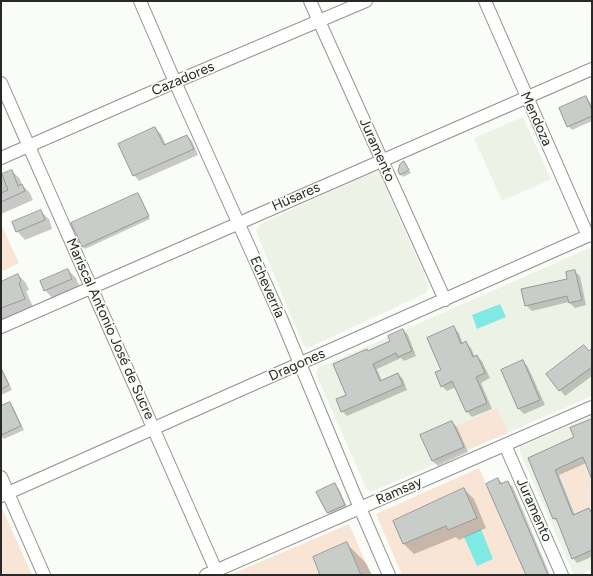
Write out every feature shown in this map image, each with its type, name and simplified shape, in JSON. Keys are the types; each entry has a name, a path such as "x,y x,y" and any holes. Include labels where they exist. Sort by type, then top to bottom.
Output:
{"street":[{"name":"Echeverría","path":"140,1 281,318 389,575"},
{"name":"Juramento","path":"310,1 445,300"},
{"name":"Cazadores","path":"1,158 366,1"},
{"name":"Mendoza","path":"484,1 590,235"},
{"name":"Húsares","path":"1,327 592,69"},
{"name":"Mariscal Antonio José de Sucre","path":"1,83 154,429 213,573"},
{"name":"Dragones","path":"5,494 590,235"},
{"name":"Ramsay","path":"213,573 592,407"},
{"name":"Juramento","path":"505,445 562,575"},
{"path":"1,477 5,494 44,575"}],"shaded area":[{"path":"523,117 551,179 502,201 474,138"},
{"path":"374,172 380,174 429,286 426,293 308,348 303,345 256,231 260,225 258,225"},
{"path":"1,224 19,263 1,272"},
{"path":"592,247 592,396 371,492 366,488 316,374 318,368"},
{"path":"497,408 508,433 467,450 456,426"},
{"path":"592,416 592,569 580,575 574,575 520,452 520,447"},
{"path":"583,462 592,486 592,506 575,513 559,471"},
{"path":"479,468 526,575 402,575 376,514","holes":["464,488 477,518 448,530 446,526 403,544 393,521"]},
{"path":"1,506 32,575 1,575"},
{"path":"349,524 371,575 358,575 361,573 347,542 313,557 320,575 230,575"}],"water":[{"path":"500,304 506,317 477,329 472,315"},
{"path":"481,529 493,559 477,566 464,537"}],"building":[{"path":"586,96 592,110 592,116 567,127 559,108"},
{"path":"155,127 164,145 187,135 194,149 133,176 118,144"},
{"path":"404,161 409,170 400,175 398,171 400,164"},
{"path":"12,170 18,186 22,184 25,191 1,202 1,193 8,190 2,174"},
{"path":"138,193 149,216 82,247 71,223"},
{"path":"41,210 45,220 16,232 12,222"},
{"path":"68,269 72,279 44,291 40,281"},
{"path":"575,270 582,300 569,303 567,296 525,306 521,289 567,279 566,272"},
{"path":"18,274 21,281 19,283 25,299 1,308 1,282"},
{"path":"454,326 461,344 466,341 473,357 477,355 485,373 476,377 487,403 466,412 452,381 441,387 435,372 441,370 427,338"},
{"path":"403,329 412,351 398,357 396,353 373,364 380,381 398,373 403,385 341,412 336,399 346,395 333,364 390,341 388,336"},
{"path":"584,345 589,351 592,348 592,367 559,391 546,374"},
{"path":"523,360 540,400 518,409 501,370"},
{"path":"1,368 9,385 1,389"},
{"path":"10,402 21,426 1,435 1,406"},
{"path":"592,419 592,480 583,457 555,470 573,515 589,508 592,514 592,550 572,559 556,518 553,519 528,458 574,437 570,428"},
{"path":"452,421 464,447 432,461 420,435"},
{"path":"498,478 500,484 508,481 548,575 526,575 486,484"},
{"path":"335,483 345,505 327,513 316,492"},
{"path":"464,488 477,518 448,530 446,526 403,544 393,521"},
{"path":"347,542 361,575 320,575 313,557"}]}
